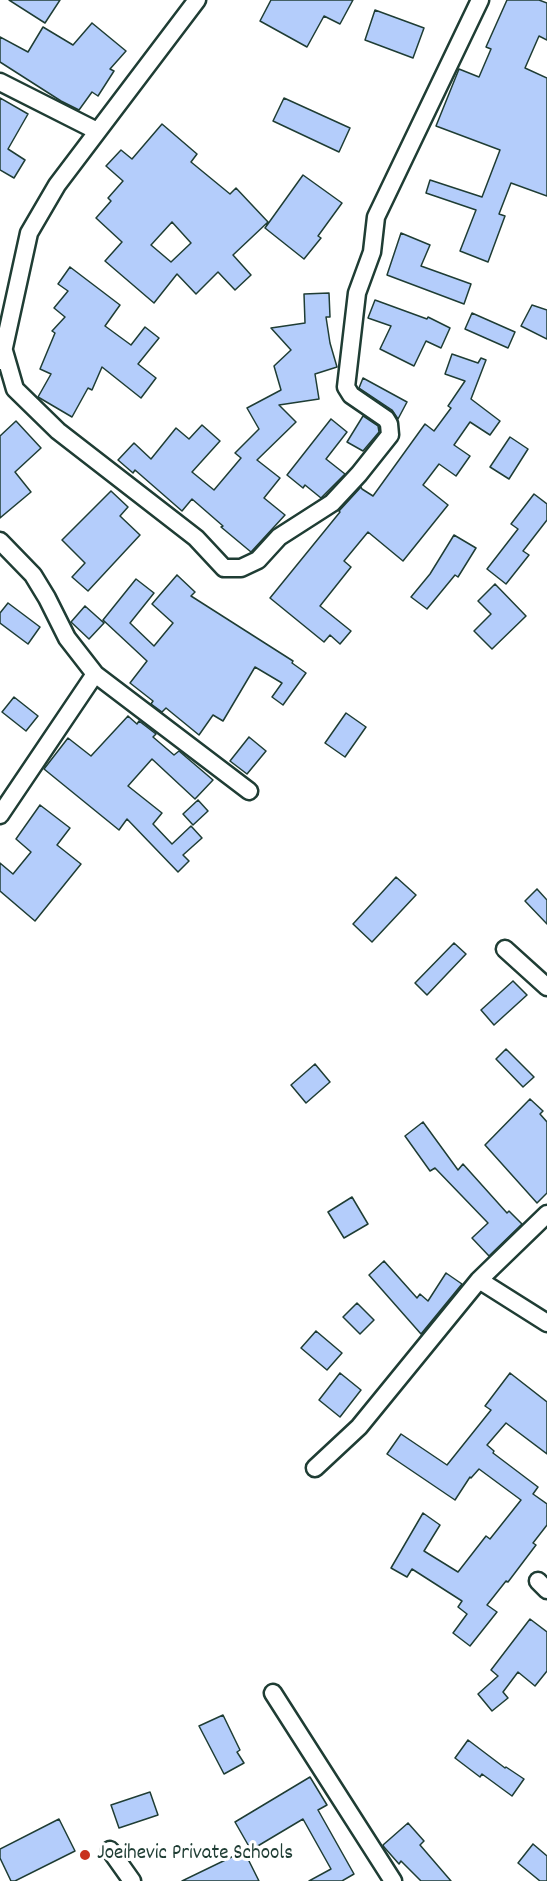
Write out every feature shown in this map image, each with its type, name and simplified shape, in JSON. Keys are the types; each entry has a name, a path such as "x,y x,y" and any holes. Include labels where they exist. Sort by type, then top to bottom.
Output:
{"street":[{"path":"197,0 57,185 29,233 2,357 15,389 58,431 196,538 224,568 242,568 258,560 279,537 332,503 390,435 386,419 351,395 346,387 357,293 370,258 376,217 480,0"},
{"path":"0,82 97,131"},
{"path":"0,542 33,575 67,638 95,674 249,791"},
{"path":"0,815 95,674"},
{"path":"505,949 547,987"},
{"path":"315,1468 359,1427 479,1280 547,1214"},
{"path":"479,1280 547,1323"},
{"path":"273,1693 393,1881"},
{"path":"110,1850 132,1881"}],"building":[{"path":"9,0 60,0 45,23"},
{"path":"271,0 353,0 340,24 324,16 307,47 260,21"},
{"path":"507,0 539,0 547,3 547,40 539,36 525,68 547,78 547,196 511,183 499,214 505,216 488,262 460,251 476,210 426,193 430,180 482,197 500,150 436,126 459,69 479,77 491,49 486,47"},
{"path":"375,10 424,28 413,58 365,40"},
{"path":"92,23 126,51 110,69 114,71 98,96 92,92 79,110 0,62 0,37 28,52 43,27 73,45"},
{"path":"0,98 28,114 8,149 25,160 14,178 0,170"},
{"path":"284,98 350,128 339,152 273,121"},
{"path":"162,124 197,154 191,162 230,194 236,188 268,222 233,255 251,275 235,290 218,272 196,294 177,274 154,303 105,261 122,242 96,218 111,201 108,198 123,181 106,166 121,150 132,159","holes":["172,222 191,243 171,262 151,245"]},
{"path":"303,175 342,203 318,236 321,238 304,259 265,228"},
{"path":"401,233 430,245 421,266 471,284 464,304 387,275"},
{"path":"70,267 120,305 105,326 131,345 145,327 159,338 138,364 156,378 141,398 102,367 92,390 88,388 72,417 38,397 51,374 40,369 55,333 52,331 65,317 54,308 68,291 58,284"},
{"path":"329,293 330,317 326,317 337,367 315,374 319,399 279,405 296,422 257,460 280,478 264,498 285,515 251,552 192,499 182,511 135,470 133,473 118,460 134,443 151,459 176,428 189,439 202,425 220,441 192,472 214,490 241,458 235,453 259,429 247,408 281,390 274,366 291,350 271,328 305,323 304,294"},
{"path":"375,300 427,319 428,317 450,328 441,348 426,341 414,366 380,349 391,326 368,318"},
{"path":"532,305 547,310 547,339 521,326"},
{"path":"472,313 515,332 508,348 465,329"},
{"path":"452,354 478,363 481,358 486,360 471,399 500,421 490,435 470,422 454,445 470,456 456,476 439,464 423,485 448,505 403,561 368,532 344,561 351,567 320,606 351,631 340,644 330,635 324,642 270,598 361,487 373,496 425,424 434,431 451,408 448,406 465,381 445,374"},
{"path":"363,378 407,402 398,419 392,410 359,388"},
{"path":"363,416 378,426 379,432 363,451 347,442"},
{"path":"331,419 347,432 326,459 345,474 321,498 305,485 303,488 287,475"},
{"path":"16,421 41,448 15,472 31,492 0,518 0,436"},
{"path":"510,437 528,449 509,479 490,467"},
{"path":"111,491 128,507 120,516 140,535 88,591 72,577 85,563 62,540"},
{"path":"534,494 547,504 547,520 523,551 529,555 506,584 487,569 518,529 511,524"},
{"path":"454,535 476,548 458,577 455,575 427,609 411,597 430,574"},
{"path":"177,575 195,592 191,596 293,661 292,663 306,673 283,705 272,697 282,683 255,667 223,721 213,715 199,735 166,708 162,712 151,704 153,701 130,683 147,661 103,620 136,579 154,593 130,623 154,646 173,623 152,604"},
{"path":"495,584 526,616 492,649 474,631 491,614 478,601"},
{"path":"8,603 40,627 28,644 0,623 0,613"},
{"path":"85,606 104,623 89,639 71,622"},
{"path":"14,697 38,716 26,731 2,712"},
{"path":"346,713 366,727 345,757 325,743"},
{"path":"128,716 137,724 139,721 156,734 153,737 174,755 179,751 213,780 195,799 152,759 128,786 162,813 153,824 172,844 191,826 202,838 183,855 189,861 178,872 127,819 119,830 44,769 68,738 91,756"},
{"path":"249,737 266,751 247,774 230,761"},
{"path":"198,800 208,811 193,825 183,814"},
{"path":"40,805 70,828 57,845 81,864 35,921 0,891 0,863 13,874 31,852 16,839"},
{"path":"396,877 416,895 372,942 353,924"},
{"path":"537,889 547,900 547,924 525,901"},
{"path":"454,943 466,954 427,995 415,983"},
{"path":"513,981 527,995 494,1025 481,1010"},
{"path":"506,1049 534,1077 523,1087 496,1059"},
{"path":"315,1064 330,1082 306,1103 291,1085"},
{"path":"530,1099 543,1111 540,1114 547,1122 547,1193 537,1203 485,1145"},
{"path":"423,1122 458,1170 463,1164 507,1213 509,1211 522,1224 489,1256 472,1238 488,1223 435,1168 430,1171 405,1136"},
{"path":"352,1197 368,1224 344,1238 328,1212"},
{"path":"384,1261 417,1298 420,1294 428,1301 446,1273 462,1284 421,1334 369,1275"},
{"path":"357,1303 374,1320 360,1334 343,1317"},
{"path":"316,1331 342,1353 327,1370 301,1348"},
{"path":"340,1373 361,1390 340,1417 319,1400"},
{"path":"510,1373 547,1402 547,1454 506,1423 487,1445 494,1451 493,1453 538,1487 533,1494 547,1504 547,1525 533,1543 536,1545 487,1605 497,1612 470,1646 453,1633 467,1614 458,1607 462,1601 412,1569 407,1577 391,1568 423,1513 440,1525 424,1551 458,1572 486,1536 490,1539 521,1500 479,1469 470,1477 455,1500 387,1454 401,1434 447,1465 491,1410 485,1406"},
{"path":"530,1619 547,1632 547,1671 535,1686 518,1672 503,1692 508,1698 492,1711 478,1694 498,1676 491,1670"},
{"path":"223,1715 240,1750 237,1752 244,1763 224,1774 199,1726"},
{"path":"468,1740 505,1768 524,1779 512,1796 482,1774 480,1777 455,1758"},
{"path":"310,1777 327,1805 318,1810 354,1874 342,1881 309,1881 331,1869 303,1819 251,1850 235,1822"},
{"path":"150,1792 158,1815 119,1828 111,1805"},
{"path":"59,1819 75,1851 11,1881 0,1858 0,1849"},
{"path":"408,1823 424,1841 420,1845 451,1881 421,1881 401,1861 399,1864 384,1847 383,1845"},
{"path":"533,1844 547,1856 547,1881 540,1881 518,1863"},
{"path":"244,1851 259,1881 182,1881"}],"place":[{"name":"Joeihevic Private Schools","path":"85,1855"}]}
